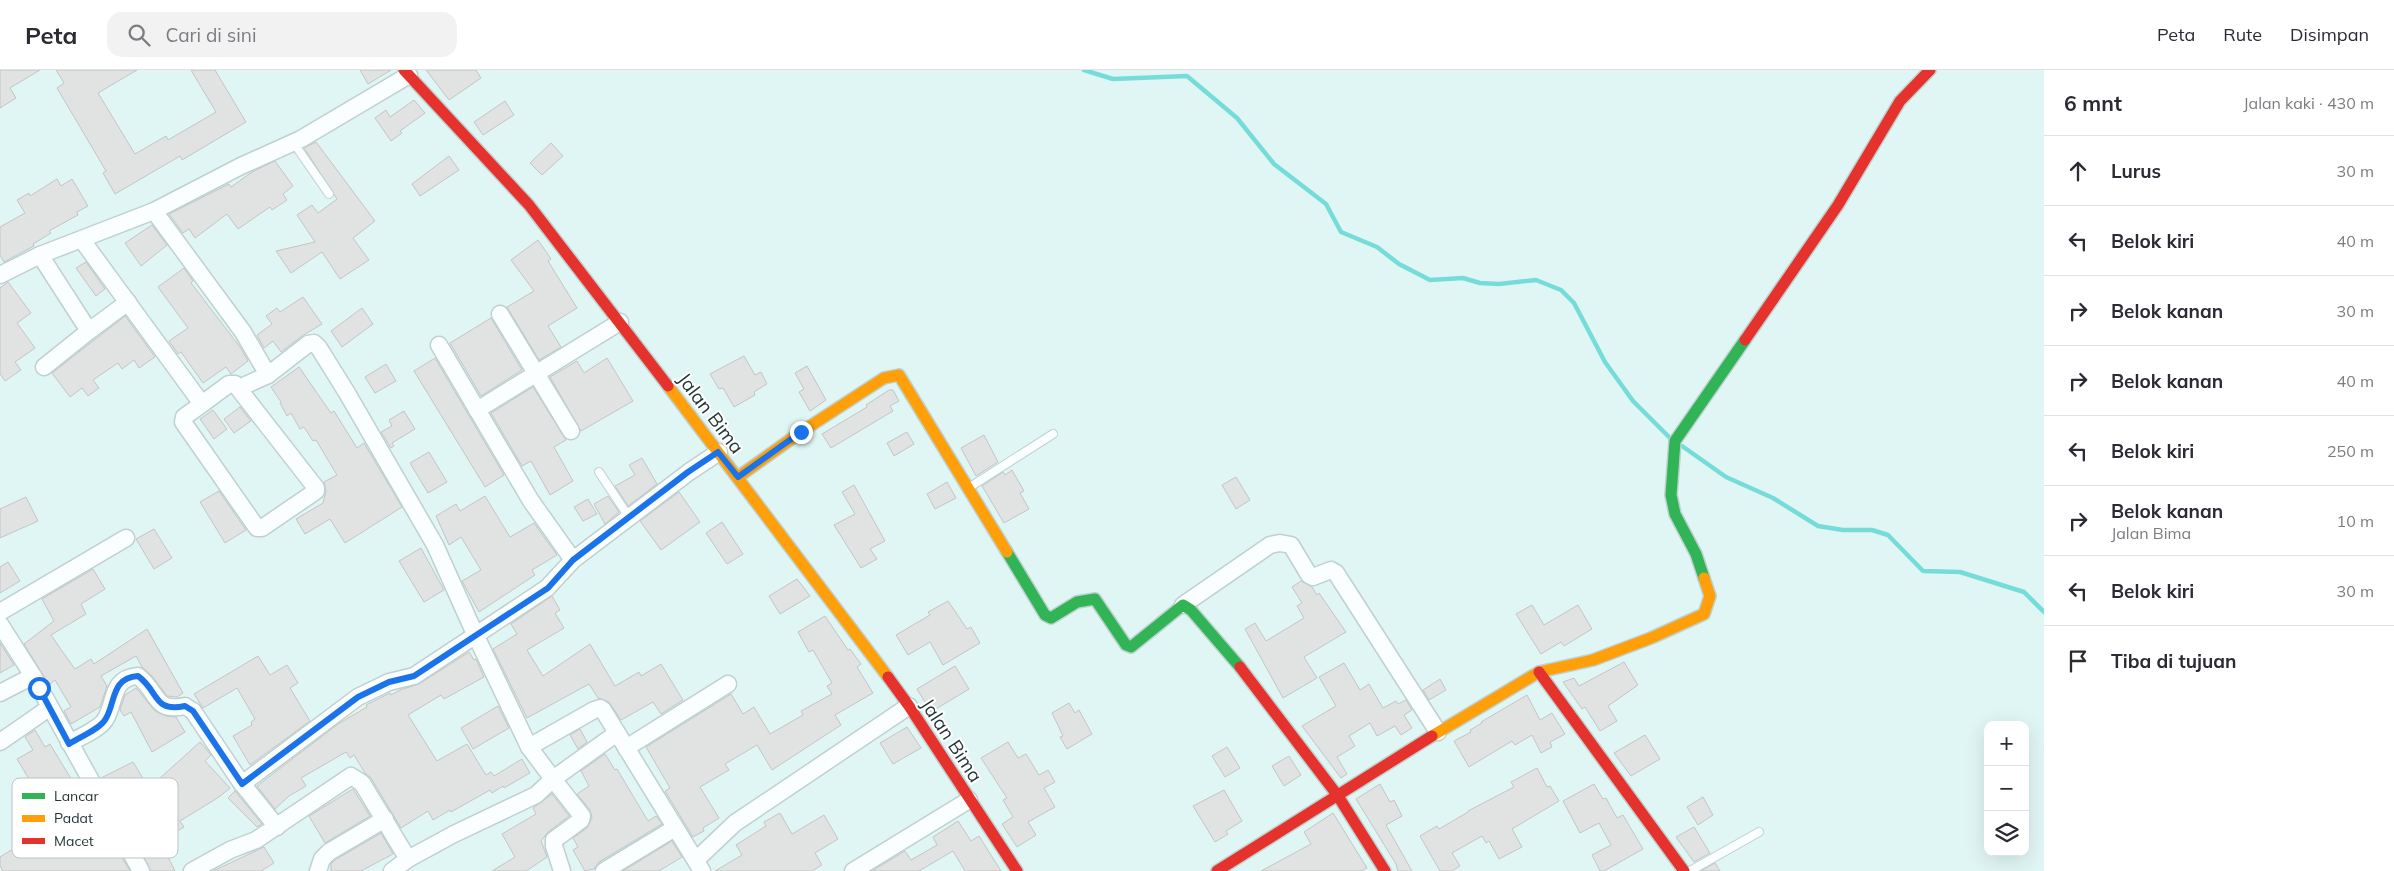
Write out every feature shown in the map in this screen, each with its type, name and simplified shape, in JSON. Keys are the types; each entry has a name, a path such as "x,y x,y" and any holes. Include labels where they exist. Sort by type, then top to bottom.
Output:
{"street":[{"path":"1218,871 1438,732 1539,672 1593,660 1651,638 1704,614 1710,596 1696,554 1675,514 1670,495 1676,441 1728,364 1781,291 1838,205 1900,100 1930,70"},
{"path":"0,275 40,255 154,211 240,166 294,142 354,109 406,72"},
{"name":"Jalan Bima","path":"406,72 529,205 620,322 909,706 969,800 1018,871"},
{"path":"154,211 243,332 268,375"},
{"path":"82,240 202,404"},
{"path":"40,255 89,331"},
{"path":"44,367 128,302"},
{"path":"500,314 571,432"},
{"path":"477,410 620,322"},
{"path":"240,388 268,375 308,344 314,343 319,348 356,407 435,545 529,747 538,762 582,816 581,820 554,840 562,871"},
{"path":"439,345 532,501 573,560"},
{"path":"738,477 801,432 884,378 897,375 901,378 1045,615 1051,618 1079,600 1095,600 1126,645 1131,647 1184,605 1270,545 1280,543 1291,545 1309,575 1313,577 1331,570 1336,573 1438,732"},
{"path":"230,384 240,388 316,488 314,493 260,529 183,422 184,417 202,404 230,384"},
{"path":"242,784 358,697 389,682 414,676 475,634 548,588 573,560 718,452"},
{"path":"0,612 126,538"},
{"path":"1184,605 1205,624 1230,654 1338,796 1385,871"},
{"path":"0,624 33,676 88,778"},
{"path":"1539,672 1684,871"},
{"path":"0,693 33,676"},
{"path":"69,744 105,720 118,687 133,677 138,676 162,706 174,708 185,706 193,711 242,784 277,827"},
{"path":"626,748 728,684"},
{"path":"529,747 600,708 605,713 699,866 735,823 909,706"},
{"path":"0,742 49,708"},
{"path":"392,871 408,859 454,834 536,795 553,779 617,733"},
{"path":"192,871 230,850 256,840 351,776 362,783 408,859"},
{"path":"854,871 969,800"},
{"path":"318,871 322,859 329,852 385,819"},
{"path":"604,871 675,828"},
{"path":"134,858 141,871"}],"lane":[{"path":"294,142 329,194"},
{"path":"968,488 1053,434"},
{"path":"599,472 629,517"},
{"path":"1690,871 1759,832"}],"building":[{"path":"0,70 40,70 10,88 16,98 0,108"},
{"path":"56,70 137,70 98,93 135,154 166,136 168,140 216,112 191,70 215,70 246,122 182,160 180,156 115,194 103,173 106,171 57,88 64,83"},
{"path":"360,70 391,70 368,84"},
{"path":"426,70 476,70 481,78 449,100"},
{"path":"414,100 425,113 400,131 402,133 391,141 375,118 386,110 390,117"},
{"path":"505,101 514,115 483,135 474,122"},
{"path":"316,142 375,221 353,238 369,260 340,279 322,252 291,273 276,251 315,242 297,215 312,205 318,213 337,199 304,148"},
{"path":"551,143 563,156 542,175 530,163"},
{"path":"449,156 459,170 420,196 412,184"},
{"path":"275,161 293,186 283,194 287,200 272,210 270,207 238,229 227,214 195,238 189,229 183,233 169,214 229,184 231,187 252,172"},
{"path":"57,179 61,186 72,179 88,206 77,212 78,215 49,231 51,233 33,244 34,246 4,262 0,255 0,227 25,213 17,200 29,193 30,196"},
{"path":"152,225 167,245 141,266 125,243"},
{"path":"538,240 551,259 548,261 577,308 548,326 561,347 539,360 507,307 534,291 511,260"},
{"path":"86,262 105,289 96,296 76,268"},
{"path":"184,268 193,281 191,283 240,347 248,361 231,374 226,367 203,383 181,352 178,354 169,341 188,328 158,287"},
{"path":"8,282 31,313 17,323 35,348 15,362 21,370 5,381 0,374 0,288"},
{"path":"303,297 322,324 281,352 273,341 264,348 257,335 272,324 266,316 277,308 280,312"},
{"path":"362,308 373,324 342,347 331,331"},
{"path":"125,316 155,357 139,368 134,360 122,369 118,363 93,380 99,388 88,396 82,388 70,397 52,373"},
{"path":"491,318 522,370 481,396 450,343"},
{"path":"744,356 755,375 761,372 767,384 754,392 755,395 734,407 723,388 719,389 710,374"},
{"path":"435,358 504,475 485,487 414,371"},
{"path":"607,358 633,401 581,431 550,377 577,361 584,373"},
{"path":"386,364 396,381 375,393 365,377"},
{"path":"807,366 826,400 810,411 799,392 804,389 795,373"},
{"path":"299,367 331,413 334,411 357,448 364,443 402,507 345,543 330,519 305,534 296,519 323,503 326,491 324,482 337,475 316,440 313,441 304,427 300,429 291,413 287,416 281,402 271,387"},
{"path":"533,387 566,440 554,447 573,481 550,495 531,461 522,466 491,413"},
{"path":"889,390 893,390 899,401 890,406 893,411 831,448 822,434 867,407 866,405"},
{"path":"240,407 251,421 234,433 224,419"},
{"path":"213,410 227,429 214,439 200,419"},
{"path":"404,411 415,429 392,443 394,446 391,448 381,432 392,426 389,420"},
{"path":"907,432 914,444 894,456 887,443"},
{"path":"984,435 998,462 976,476 961,448"},
{"path":"429,452 447,482 428,493 410,463"},
{"path":"642,458 657,484 628,506 615,486 635,475 629,465"},
{"path":"1012,470 1024,491 1020,493 1029,509 1004,523 982,486 1003,472 1005,475"},
{"path":"1236,477 1250,500 1236,509 1222,485"},
{"path":"947,482 956,498 935,509 927,494"},
{"path":"854,485 885,541 870,549 877,559 861,568 834,525 855,514 842,492"},
{"path":"219,491 246,530 225,543 200,502"},
{"path":"679,492 700,522 661,550 640,521"},
{"path":"485,496 510,537 534,523 557,555 532,570 535,575 479,612 462,581 481,570 461,537 449,545 436,516 456,504 460,511"},
{"path":"608,496 619,512 605,524 594,504"},
{"path":"26,497 38,521 0,538 0,509"},
{"path":"588,499 597,514 583,521 574,507"},
{"path":"722,522 743,554 727,564 706,533"},
{"path":"154,529 172,558 154,569 136,539"},
{"path":"421,548 444,590 424,602 399,561"},
{"path":"8,562 20,581 0,593 0,567"},
{"path":"93,569 105,589 81,604 86,614 51,635 75,669 91,659 94,664 147,629 183,693 177,697 167,696 152,676 142,667 136,656 101,676 107,686 100,707 71,724 64,711 71,707 55,680 49,685 24,644 54,621 42,599"},
{"path":"797,579 810,596 780,614 769,596"},
{"path":"1301,581 1312,587 1317,595 1319,593 1346,632 1304,657 1317,678 1283,698 1245,629 1255,623 1266,641 1304,618 1297,606 1302,603 1292,587"},
{"path":"552,596 560,610 555,613 564,628 527,650 543,676 590,644 615,686 639,672 641,676 661,664 683,700 661,714 653,702 621,720 609,702 598,698 589,684 527,718 493,649 517,634 511,624"},
{"path":"948,601 967,629 971,627 980,643 943,665 930,642 908,655 896,635 930,615 928,612"},
{"path":"1532,605 1544,625 1578,605 1592,629 1564,646 1561,642 1541,654 1516,614"},
{"path":"825,616 848,650 850,649 861,664 857,667 873,693 835,715 841,725 772,770 757,745 725,764 729,770 700,787 719,818 703,828 704,831 693,837 665,791 670,788 646,747 731,694 743,714 754,707 770,734 803,715 801,711 832,694 827,686 832,683 813,650 809,652 798,632"},
{"path":"0,643 14,665 0,673"},
{"path":"469,652 474,660 476,659 484,677 444,699 441,695 408,715 437,761 467,744 486,775 491,772 494,776 522,759 530,773 504,788 503,786 492,793 490,790 433,820 428,811 401,828 371,778 365,773 354,755 350,758 346,752 301,778 306,786 289,796 275,809 257,786 338,724 367,707 366,705 390,693 391,695 419,684"},
{"path":"258,656 270,675 287,665 298,683 290,688 310,721 250,765 233,736 252,725 251,722 255,719 237,688 203,708 194,694"},
{"path":"1624,662 1638,685 1608,706 1617,721 1600,731 1585,707 1582,709 1563,682 1574,678 1579,686"},
{"path":"1344,663 1360,690 1369,684 1383,708 1396,701 1398,704 1406,700 1412,710 1404,715 1412,728 1401,735 1395,726 1377,736 1370,723 1349,736 1355,746 1337,757 1347,774 1341,778 1302,726 1336,706 1319,677"},
{"path":"955,666 969,689 931,712 917,689"},
{"path":"1440,679 1446,690 1429,700 1423,690"},
{"path":"136,688 155,711 166,716 176,717 185,732 152,752 131,712 124,716 120,710 125,695"},
{"path":"1527,695 1540,720 1552,713 1565,734 1550,742 1552,747 1541,753 1532,735 1515,745 1512,741 1469,767 1454,741 1471,732 1470,730 1481,722"},
{"path":"1069,703 1075,713 1079,710 1092,734 1067,749 1060,737 1063,736 1052,713"},
{"path":"498,706 509,728 473,749 461,728"},
{"path":"907,727 921,748 893,764 880,743"},
{"path":"580,729 587,742 578,749 570,735"},
{"path":"35,730 45,747 50,744 71,778 28,778 17,759 33,750 25,737"},
{"path":"1645,735 1660,759 1631,776 1614,753"},
{"path":"200,742 211,755 205,761 230,788 180,821 184,827 178,830 178,778 160,778"},
{"path":"1008,742 1018,758 1026,754 1039,775 1048,770 1055,782 1044,788 1055,807 1028,822 1036,835 1017,847 1002,824 1013,817 1003,800 1007,798 981,758"},
{"path":"1227,747 1240,768 1225,777 1212,756"},
{"path":"605,754 615,770 617,769 648,821 656,816 662,824 599,862 594,869 585,871 573,850 578,847 573,838 587,828 592,818 590,810 577,794 589,786 581,771"},
{"path":"1289,756 1301,775 1284,786 1272,766"},
{"path":"133,762 143,778 101,778"},
{"path":"1537,768 1547,787 1550,786 1559,801 1512,829 1522,847 1499,859 1489,841 1486,843 1482,836 1452,853 1460,866 1452,871 1440,871 1420,836 1437,826 1439,829 1468,811 1514,787 1511,782"},
{"path":"1380,784 1390,802 1394,800 1402,816 1386,825 1412,871 1398,871 1396,864 1356,799"},
{"path":"1594,784 1603,799 1606,798 1617,818 1623,815 1643,849 1604,871 1600,871 1592,855 1611,845 1599,823 1580,833 1563,801"},
{"path":"353,789 370,816 325,843 309,816"},
{"path":"1224,790 1242,821 1226,831 1228,834 1215,842 1193,806"},
{"path":"235,791 262,824 257,827 228,798"},
{"path":"552,794 569,816 548,832 541,841 547,857 526,871 492,871 515,857 502,834 536,814 533,808"},
{"path":"1703,797 1713,815 1698,825 1687,807"},
{"path":"780,813 792,834 824,815 838,839 815,853 822,865 812,871 715,871 742,855 736,845 766,826 764,822"},
{"path":"1333,813 1367,868 1361,871 1261,871 1311,844 1304,832"},
{"path":"958,821 971,841 979,836 1001,871 965,871 953,851 919,871 872,871 905,851 911,860 937,845 933,837"},
{"path":"1694,827 1710,853 1694,862 1676,837"},
{"path":"381,833 393,854 361,871 331,871 331,864 335,860"},
{"path":"672,841 682,857 659,871 623,871"},
{"path":"264,847 274,863 261,871 213,871"},
{"path":"12,850 12,858 122,858 130,871 3,871 0,866 0,857"},
{"path":"144,858 168,858 175,871 151,871"},
{"path":"1715,863 1720,871 1701,871"}],"waterway":[{"path":"1084,70 1113,79 1187,76 1237,118 1274,164 1326,204 1341,232 1377,247 1399,264 1430,280 1463,278 1480,283 1499,284 1536,280 1561,290 1574,303 1605,362 1633,401 1670,438"},
{"path":"1682,446 1726,477 1773,498 1818,526 1843,530 1872,530 1888,535 1923,571 1960,572 2024,592 2044,612"}],"traffic: fast":[{"path":"1704,578 1696,554 1675,514 1671,495 1675,441 1745,340"},
{"path":"1007,552 1045,615 1051,618 1077,602 1095,599 1126,645 1131,647 1183,605 1191,610 1240,667"}],"traffic: slow":[{"path":"738,477 801,432 884,378 899,375 1007,552"},
{"path":"668,386 888,677"},
{"path":"1432,736 1539,672 1593,660 1651,638 1704,614 1710,596 1704,578"}],"traffic: jam":[{"path":"404,70 529,205 668,386"},
{"path":"1745,340 1838,205 1900,101 1930,70"},
{"path":"1240,667 1338,796 1385,871"},
{"path":"1539,672 1684,871"},
{"path":"888,677 1017,871"},
{"path":"1217,871 1432,736"}],"route":[{"path":"39,688 69,744 105,720 118,687 125,681 138,676 162,706 168,708 185,706 193,711 242,784 358,697 389,682 414,676 475,634 548,588 573,560 688,472 718,452 738,477 801,432"}]}
